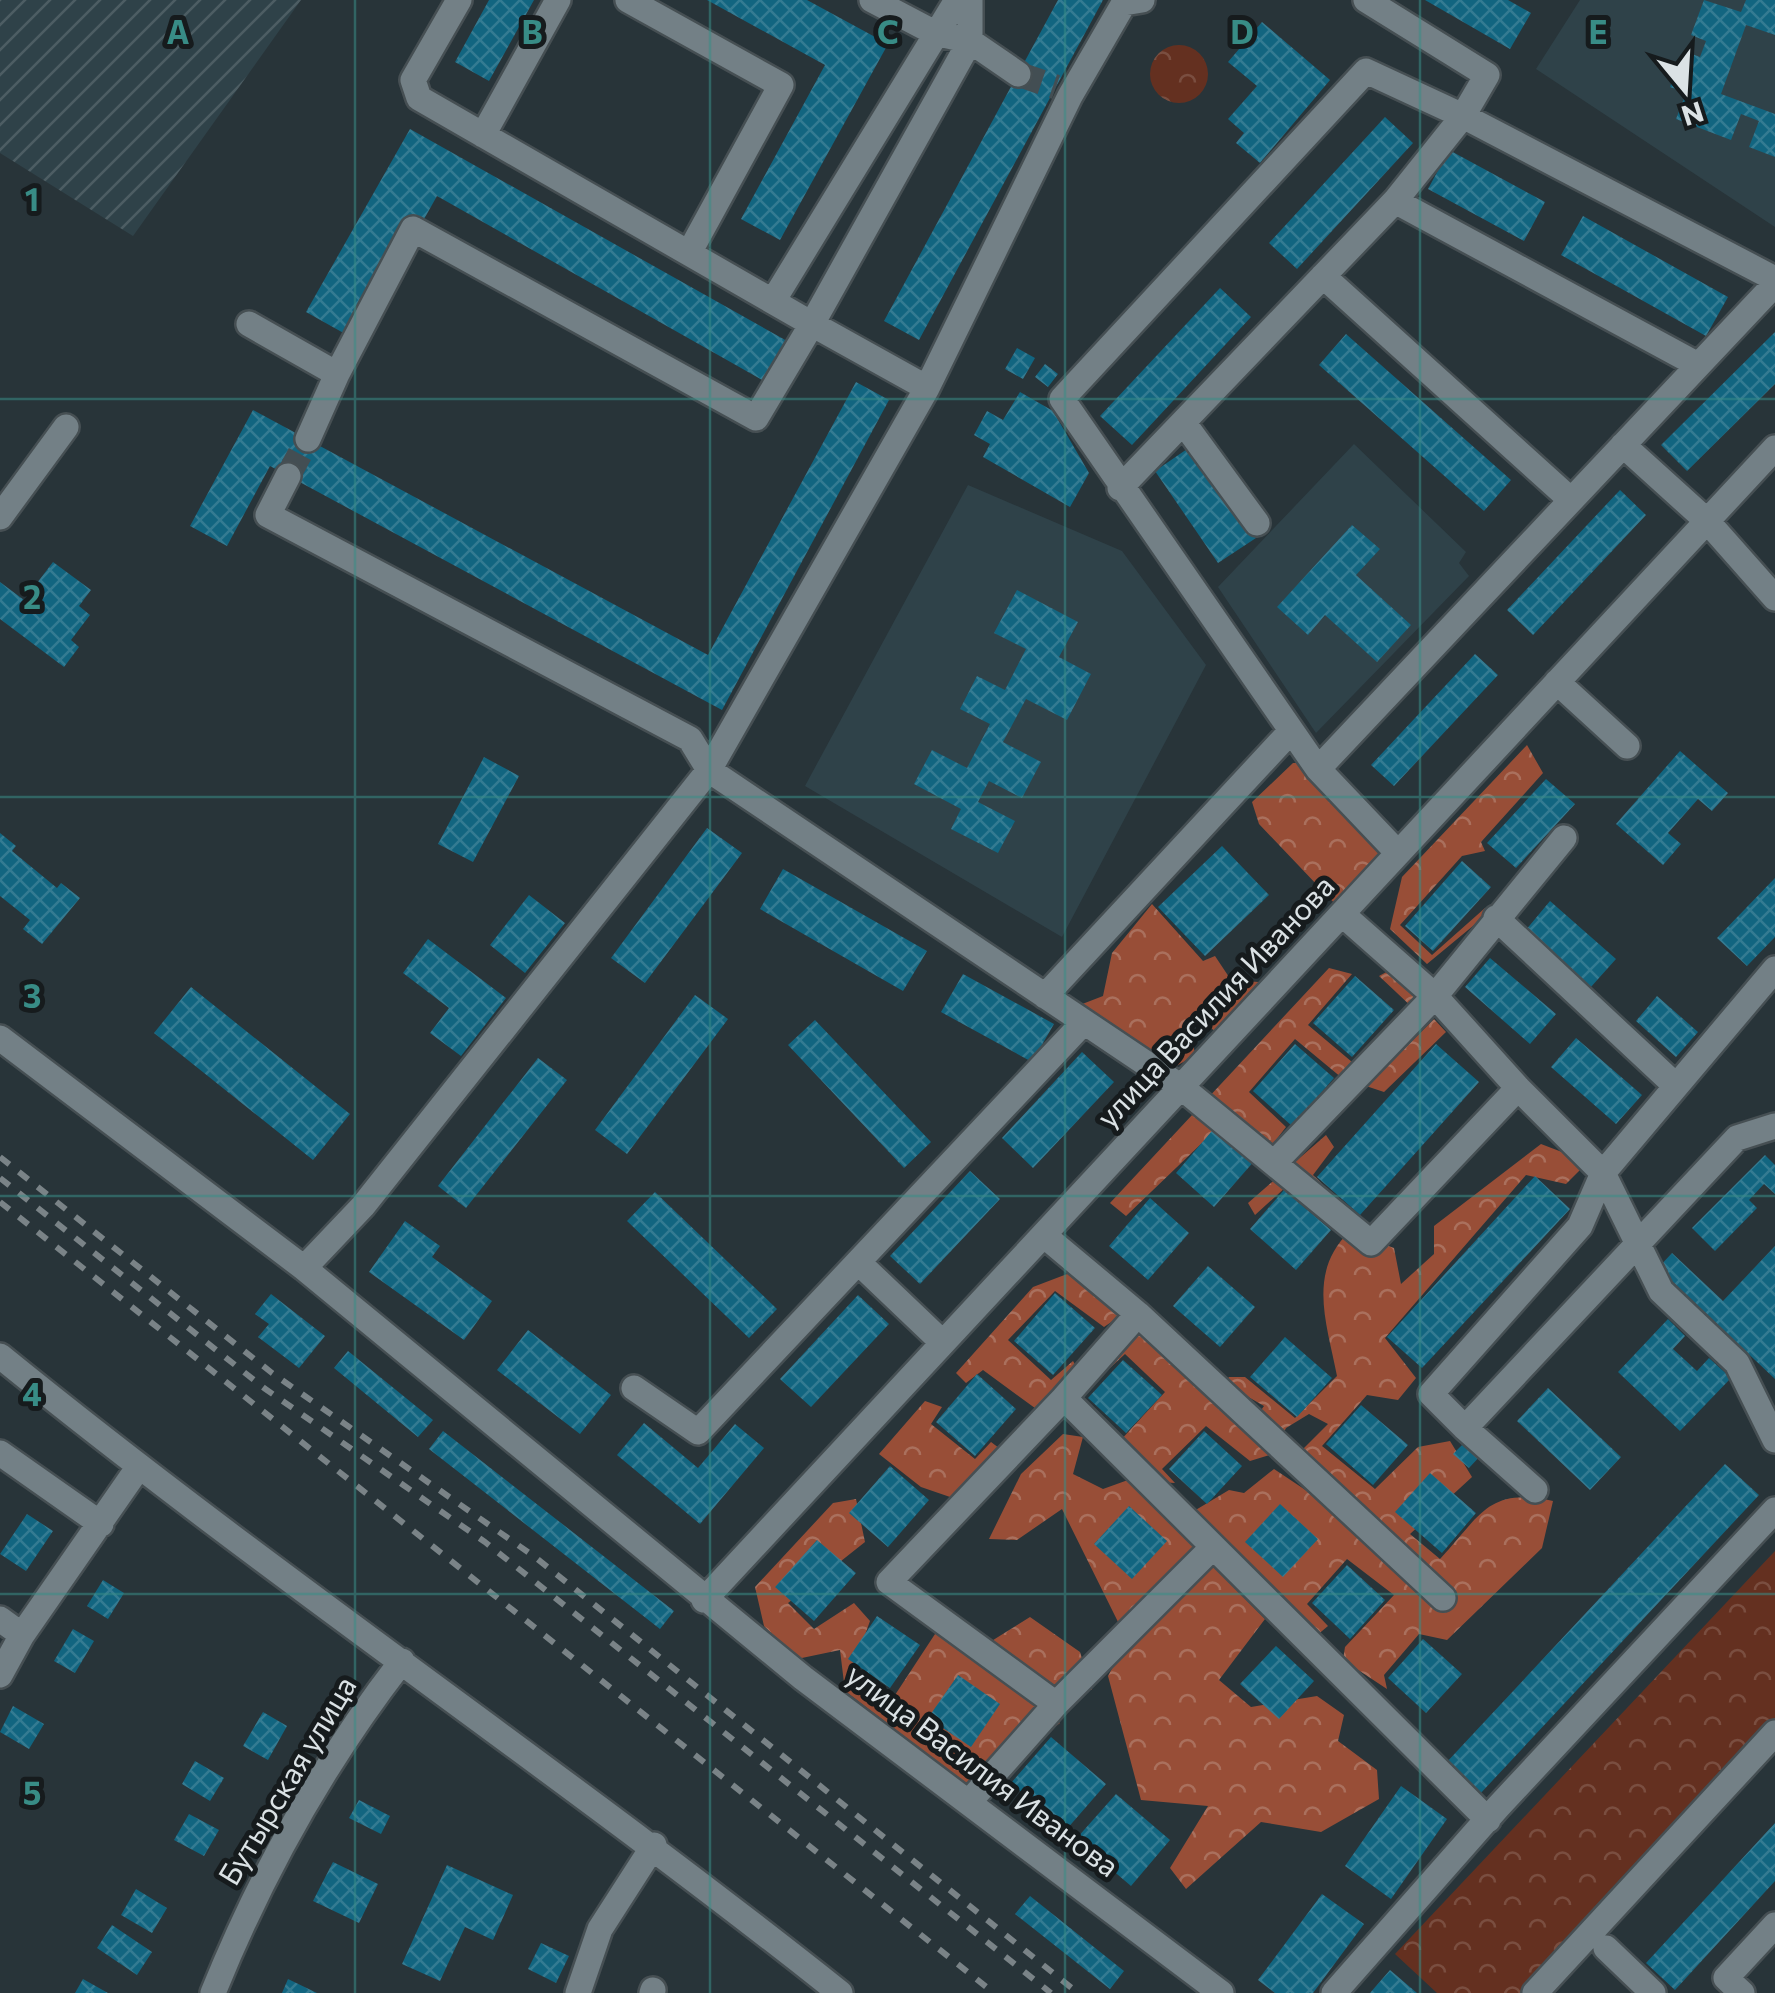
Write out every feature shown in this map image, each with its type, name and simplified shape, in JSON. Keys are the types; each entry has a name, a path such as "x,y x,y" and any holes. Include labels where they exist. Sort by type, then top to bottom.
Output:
{"street":[{"path":"459,0 414,80 418,98 926,388"},
{"path":"483,135 558,0"},
{"path":"628,0 781,85 689,253"},
{"path":"872,0 934,33 970,41 1018,74"},
{"path":"773,301 957,0"},
{"path":"308,440 337,374 413,229 756,418 970,41 970,0"},
{"path":"304,1268 363,1206 709,770 926,388 1063,92 1124,3 1142,0"},
{"path":"1120,488 1395,202 1463,116 1487,75 1366,0"},
{"path":"1318,769 1775,282 1463,116 1366,71 1062,399 1318,769 1398,853"},
{"path":"1395,202 1698,365"},
{"path":"1323,276 1571,500"},
{"path":"250,324 337,374"},
{"path":"1184,422 1257,523"},
{"path":"0,516 66,427"},
{"path":"1623,445 1707,522 1775,598"},
{"name":"улица Василия Иванова","path":"704,1600 1046,1237 1775,448"},
{"path":"288,476 268,515 690,739 709,770 1181,1087 1371,1243 1518,1088"},
{"path":"1557,682 1628,746"},
{"path":"1045,996 1291,731"},
{"path":"1274,1163 1435,996 1564,838"},
{"path":"1342,914 1435,996 1518,1088 1603,1173 1661,1292 1737,1364 1775,1440"},
{"path":"1496,918 1676,1086"},
{"path":"1535,1490 1431,1394 1580,1226 1603,1173 1775,968"},
{"path":"634,1388 698,1432 1084,1022"},
{"name":"улица Василия Иванова","path":"0,1038 304,1268 704,1600 1221,1993"},
{"path":"1465,1428 1736,1138 1775,1126"},
{"path":"1046,1237 1138,1314 1443,1598"},
{"path":"858,1262 943,1343"},
{"path":"1056,1704 889,1582 1138,1314"},
{"path":"0,1356 138,1468 654,1845 840,1993"},
{"path":"1064,1398 1488,1820"},
{"path":"0,1452 100,1524"},
{"path":"0,1675 22,1636 138,1468"},
{"path":"1334,1993 1775,1510"},
{"path":"968,1802 1056,1704 1213,1547"},
{"path":"0,1619 22,1636"},
{"name":"Бутырская улица","path":"213,1993 263,1876 359,1716 402,1661"},
{"path":"1535,1993 1775,1732"},
{"path":"578,1993 600,1929 654,1845"},
{"path":"1742,1993 1726,1978 1775,1925"},
{"path":"1606,1948 1653,1993"}],"shaded area":[{"path":"0,0 301,0 133,236 0,153"},
{"path":"1580,0 1775,0 1775,227 1536,69"},
{"path":"1354,444 1466,552 1459,563 1469,576 1316,733 1218,587"},
{"path":"968,485 1122,551 1206,665 1062,937 805,786"}],"green space":[{"path":"1179,45 1199,54 1208,74 1199,94 1179,103 1159,94 1150,74 1159,54"},
{"path":"1527,745 1543,773 1481,842 1485,851 1462,856 1400,925 1432,955 1485,908 1491,911 1427,964 1390,929 1402,877"},
{"path":"1293,763 1302,763 1385,851 1338,907 1259,824 1252,802"},
{"path":"1152,904 1203,961 1215,956 1231,980 1273,983 1219,1035 1201,1019 1187,1028 1196,1055 1167,1071 1072,1008 1103,996 1112,953"},
{"path":"1329,968 1352,974 1308,1025 1352,1062 1380,1043 1393,1060 1434,1019 1446,1032 1384,1092 1342,1078 1295,1039 1249,1092 1286,1127 1269,1149 1228,1118 1126,1216 1110,1203"},
{"path":"1392,969 1427,996 1414,1009 1379,976"},
{"path":"1326,1135 1334,1147 1313,1175 1353,1214 1287,1186 1255,1215 1248,1203"},
{"path":"1541,1144 1588,1162 1566,1184 1526,1175 1385,1338 1416,1378 1398,1400 1367,1395 1322,1446 1375,1489 1418,1447 1450,1441 1472,1477 1410,1534 1440,1559 1477,1518 1499,1502 1514,1498 1553,1501 1542,1548 1447,1640 1419,1634 1384,1675 1387,1689 1343,1660 1345,1647 1394,1595 1347,1559 1307,1604 1328,1626 1316,1636 1194,1511 1229,1490 1244,1493 1274,1469 1307,1491 1304,1448 1328,1424 1309,1414 1286,1428 1273,1454 1250,1461 1206,1426 1162,1469 1175,1483 1159,1482 1119,1442 1165,1392 1125,1354 1096,1381 1090,1376 1138,1321 1215,1403 1250,1426 1264,1406 1224,1383 1229,1377 1245,1377 1295,1418 1337,1376 1325,1318 1324,1282 1336,1248 1349,1232 1394,1248 1401,1284 1434,1254 1434,1226"},
{"path":"1075,1271 1126,1312 1104,1327 1055,1291 1008,1340 1051,1380 1073,1361 1079,1371 1039,1411 983,1370 966,1383 956,1373 1033,1287"},
{"path":"925,1401 942,1407 931,1424 975,1459 991,1442 1003,1451 953,1498 921,1487 879,1454"},
{"path":"1063,1434 1083,1437 1073,1474 1103,1489 1128,1480 1265,1619 1219,1680 1251,1707 1317,1696 1344,1715 1338,1741 1377,1770 1379,1799 1321,1832 1261,1822 1186,1889 1170,1868 1208,1806 1141,1800 1108,1676 1127,1640 1062,1509 1017,1540 989,1539 1021,1474"},
{"path":"856,1499 865,1542 788,1603 814,1629 854,1603 870,1621 852,1671 895,1695 937,1631 1060,1723 973,1789 845,1691 840,1650 797,1659 764,1626 755,1587 833,1503"},
{"path":"1775,1551 1775,1733 1535,1993 1437,1993 1395,1954"},
{"path":"1030,1617 1080,1652 1092,1690 1043,1686 990,1642"}],"building":[{"path":"489,0 534,0 489,81 455,62"},
{"path":"707,0 807,0 888,44 780,240 741,219 825,65"},
{"path":"1058,0 1103,0 919,340 884,321"},
{"path":"1425,0 1508,0 1531,13 1510,49"},
{"path":"1704,0 1741,12 1746,0 1775,0 1775,35 1746,25 1721,94 1775,114 1775,157 1749,147 1759,121 1741,114 1731,140 1676,119 1686,93 1670,87 1684,51 1700,57 1706,41 1691,35"},
{"path":"1262,22 1330,80 1260,163 1236,143 1244,133 1228,119 1257,86 1228,62"},
{"path":"1385,117 1413,143 1297,269 1269,243"},
{"path":"410,129 787,341 764,381 437,196 356,340 306,312"},
{"path":"1449,150 1545,202 1524,241 1428,189"},
{"path":"1583,216 1728,297 1706,336 1561,255"},
{"path":"1220,288 1251,317 1132,445 1100,416"},
{"path":"1775,332 1775,384 1687,471 1661,445"},
{"path":"1346,334 1511,480 1484,511 1319,365"},
{"path":"1017,348 1035,358 1023,379 1005,369"},
{"path":"1045,364 1058,374 1048,387 1035,377"},
{"path":"856,382 889,400 722,710 270,466 227,546 190,526 253,410 708,655"},
{"path":"1020,392 1053,411 1089,473 1070,507 983,457 990,444 974,435 987,411 1003,420"},
{"path":"1193,445 1256,538 1218,563 1155,471"},
{"path":"1620,490 1646,515 1533,635 1507,610"},
{"path":"1352,525 1380,549 1356,575 1411,625 1377,662 1325,615 1308,635 1277,607"},
{"path":"53,562 91,590 79,606 90,615 71,640 79,647 64,667 0,619 0,582 24,600"},
{"path":"1017,590 1078,622 1059,657 1091,674 1067,720 1026,699 1003,742 1041,762 1022,798 989,781 978,802 1015,821 998,853 951,829 961,809 914,784 932,750 967,768 990,724 960,709 977,676 1005,690 1026,649 994,633"},
{"path":"1475,654 1498,675 1394,786 1371,765"},
{"path":"1680,751 1728,793 1712,811 1698,799 1668,833 1681,844 1663,865 1616,824"},
{"path":"484,757 519,776 473,862 438,844"},
{"path":"1546,779 1575,804 1516,868 1487,843"},
{"path":"707,828 742,853 645,983 611,958"},
{"path":"0,833 16,846 12,851 57,888 61,883 80,898 42,944 23,929 30,920 0,896"},
{"path":"1222,846 1269,895 1205,956 1158,907"},
{"path":"1462,861 1491,887 1433,951 1405,926"},
{"path":"783,869 927,951 903,991 760,909"},
{"path":"1775,878 1775,937 1747,966 1717,938"},
{"path":"529,895 565,923 525,973 490,945"},
{"path":"1550,901 1616,959 1590,988 1525,931"},
{"path":"428,939 506,998 461,1056 430,1033 449,1008 403,973"},
{"path":"1490,958 1556,1014 1530,1044 1465,987"},
{"path":"963,974 1054,1024 1032,1062 941,1012"},
{"path":"1355,976 1394,1010 1352,1057 1313,1023"},
{"path":"191,987 350,1114 313,1160 154,1033"},
{"path":"695,995 728,1019 627,1154 595,1130"},
{"path":"1657,996 1698,1032 1676,1057 1636,1021"},
{"path":"815,1020 931,1142 904,1168 788,1045"},
{"path":"1576,1038 1642,1095 1616,1124 1551,1067"},
{"path":"1295,1044 1334,1078 1292,1126 1253,1091"},
{"path":"1436,1044 1479,1082 1360,1215 1317,1177"},
{"path":"1082,1052 1114,1082 1033,1168 1002,1138"},
{"path":"538,1058 567,1080 466,1208 438,1186"},
{"path":"1217,1125 1256,1159 1214,1207 1176,1173"},
{"path":"1765,1155 1775,1165 1775,1194 1764,1184 1749,1200 1757,1208 1715,1251 1692,1228"},
{"path":"970,1171 1000,1199 920,1284 890,1256"},
{"path":"1535,1176 1570,1209 1422,1368 1387,1337"},
{"path":"1284,1190 1331,1230 1296,1270 1250,1229"},
{"path":"655,1192 777,1309 749,1338 627,1221"},
{"path":"1150,1198 1189,1233 1148,1280 1109,1246"},
{"path":"405,1221 440,1246 432,1257 492,1301 464,1340 369,1272"},
{"path":"1775,1246 1775,1379 1658,1268 1672,1253 1723,1301"},
{"path":"1208,1266 1255,1307 1220,1347 1173,1306"},
{"path":"1055,1293 1095,1328 1053,1375 1014,1341"},
{"path":"271,1294 325,1336 299,1368 258,1337 269,1324 255,1314"},
{"path":"858,1295 889,1324 811,1407 780,1379"},
{"path":"1668,1319 1685,1336 1673,1349 1697,1371 1709,1358 1731,1378 1680,1431 1618,1372"},
{"path":"528,1330 611,1395 580,1434 497,1370"},
{"path":"1285,1337 1332,1378 1297,1417 1250,1377"},
{"path":"348,1351 433,1420 418,1437 334,1368"},
{"path":"1123,1360 1162,1395 1126,1433 1088,1398"},
{"path":"977,1374 1016,1409 975,1456 936,1422"},
{"path":"1548,1388 1621,1457 1590,1490 1517,1421"},
{"path":"1361,1405 1408,1445 1373,1485 1326,1444"},
{"path":"644,1423 698,1468 735,1424 764,1448 700,1524 617,1455"},
{"path":"443,1431 674,1611 660,1629 429,1449"},
{"path":"1204,1431 1242,1466 1207,1504 1169,1469"},
{"path":"1467,1440 1482,1454 1469,1468 1453,1454"},
{"path":"1725,1464 1759,1495 1479,1795 1445,1764"},
{"path":"890,1466 929,1500 888,1547 849,1513"},
{"path":"1430,1473 1476,1513 1442,1553 1395,1512"},
{"path":"1280,1504 1318,1539 1283,1577 1245,1542"},
{"path":"1129,1506 1167,1541 1132,1579 1094,1544"},
{"path":"27,1514 53,1531 26,1571 0,1554"},
{"path":"817,1540 856,1573 814,1621 775,1587"},
{"path":"1347,1565 1385,1600 1350,1639 1312,1603"},
{"path":"103,1580 124,1593 108,1619 87,1606"},
{"path":"877,1616 920,1645 890,1688 848,1659"},
{"path":"73,1629 94,1641 75,1673 54,1661"},
{"path":"1423,1639 1462,1674 1426,1713 1388,1678"},
{"path":"1276,1646 1314,1681 1279,1719 1240,1684"},
{"path":"958,1675 1000,1704 971,1747 928,1718"},
{"path":"13,1706 44,1724 29,1749 0,1732"},
{"path":"263,1712 287,1726 268,1760 243,1746"},
{"path":"1051,1737 1106,1784 1066,1830 1011,1783"},
{"path":"195,1761 224,1778 210,1801 182,1784"},
{"path":"1401,1786 1447,1819 1391,1899 1345,1866"},
{"path":"1116,1794 1170,1840 1131,1886 1076,1839"},
{"path":"359,1800 390,1816 381,1834 349,1818"},
{"path":"189,1814 219,1830 204,1856 174,1840"},
{"path":"1775,1823 1775,1881 1675,1990 1646,1963"},
{"path":"333,1862 378,1884 359,1923 313,1901"},
{"path":"447,1865 513,1895 493,1940 465,1927 440,1981 402,1964"},
{"path":"136,1889 167,1908 152,1933 121,1915"},
{"path":"1322,1894 1364,1924 1313,1993 1275,1993 1258,1980"},
{"path":"1030,1896 1124,1971 1110,1989 1015,1914"},
{"path":"112,1925 152,1952 137,1975 97,1948"},
{"path":"541,1943 569,1956 556,1983 528,1969"},
{"path":"1390,1970 1417,1993 1370,1993"},
{"path":"83,1979 108,1993 75,1993"},
{"path":"288,1979 317,1993 282,1993"}],"tunnel":[{"path":"1018,74 1056,87"},
{"path":"288,476 308,439"}],"railway":[{"path":"0,1157 272,1373 535,1557 1078,1993"},
{"path":"0,1178 264,1388 485,1542 1051,1993"},
{"path":"0,1202 994,1993"}]}
